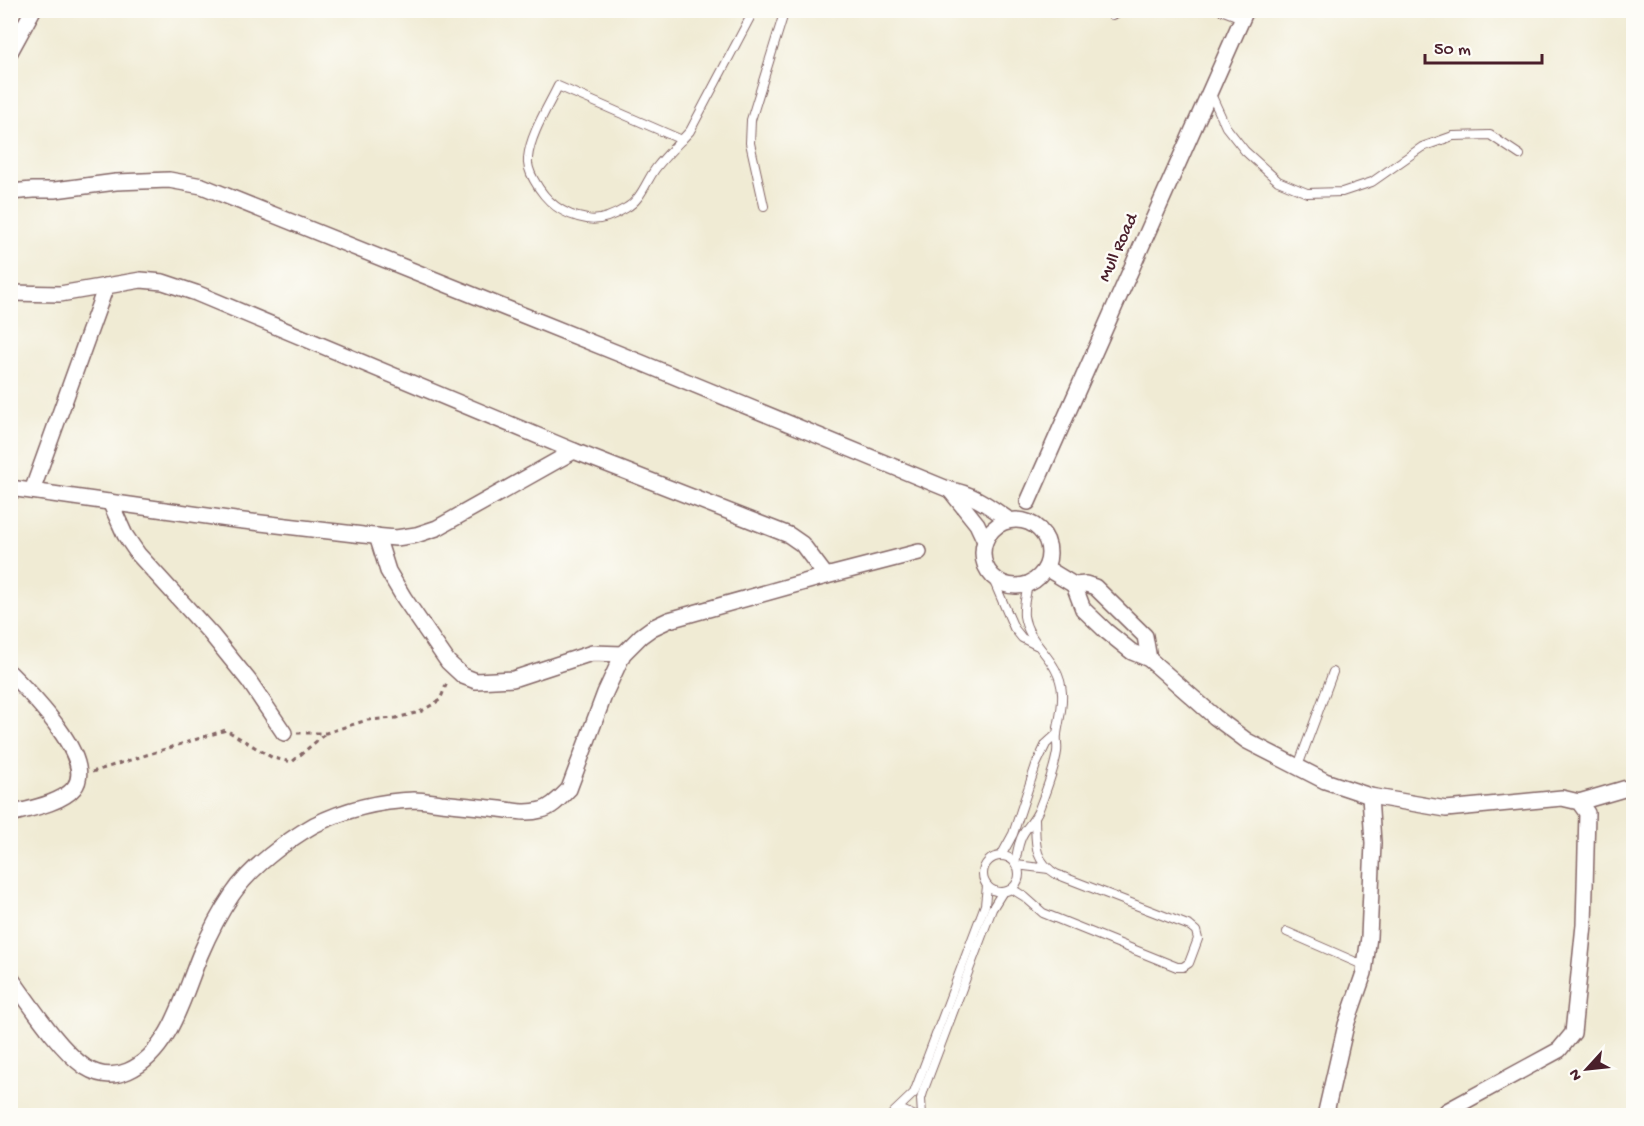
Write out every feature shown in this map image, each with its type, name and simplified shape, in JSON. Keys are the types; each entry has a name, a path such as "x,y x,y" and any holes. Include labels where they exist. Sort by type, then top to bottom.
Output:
{"street":[{"path":"10,52 33,10"},
{"name":"Mull Road","path":"1028,502 1244,14"},
{"path":"10,180 33,190"},
{"path":"10,192 55,190 116,182 170,180 202,186 950,489 964,492 979,499 1010,520"},
{"path":"10,293 60,294 141,280 163,282 196,293 574,451 789,535 802,544 826,576"},
{"path":"32,491 106,286"},
{"path":"10,488 246,521 396,537 417,535 437,528 574,451"},
{"path":"950,489 977,524 985,541"},
{"path":"110,502 125,535 138,554 211,634 249,681 284,732"},
{"path":"1010,520 1030,523 1039,529 1049,547 1046,568 1039,578 1028,585 1009,586 992,577 986,569 982,550 985,541 999,524 1010,520"},
{"path":"377,536 388,571 404,598 448,662 463,676 476,681 513,679 592,653 623,654"},
{"path":"10,977 71,1056 87,1069 104,1075 119,1075 138,1067 154,1054 166,1035 217,918 234,892 256,868 312,826 340,813 372,804 416,800 523,812 542,810 569,789 604,693 623,654 652,628 669,620 919,552"},
{"path":"1046,568 1074,585 1086,584 1095,587 1145,636 1149,659"},
{"path":"1074,585 1083,609 1132,652 1149,659 1198,703 1247,741 1325,781 1370,796 1446,809 1562,798 1580,802 1634,786"},
{"path":"10,673 47,712 68,741 79,776 75,787 65,797 10,814"},
{"path":"1325,1116 1346,1025 1365,966 1369,937 1373,843 1370,796"},
{"path":"1442,1116 1559,1050 1573,1033 1584,925 1587,813 1580,802"}],"lane":[{"path":"682,140 558,86 532,140 528,159 530,172 546,199 562,211 589,220 609,216 628,207 640,196 656,169 682,140 690,131 754,10"},
{"path":"764,206 750,142 751,120 786,10"},
{"path":"1112,15 1125,10"},
{"path":"1221,10 1244,14"},
{"path":"1210,91 1226,127 1245,151 1278,181 1307,194 1342,192 1372,182 1422,147 1453,136 1490,135 1520,155"},
{"path":"992,577 1014,628 1022,638 1038,645"},
{"path":"987,886 1002,893 1012,889 1019,878 1016,864 1023,833 1035,819 1052,772 1062,715 1061,681 1056,668 1026,625 1024,603 1028,585"},
{"path":"1298,766 1333,672"},
{"path":"1001,856 1013,834 1036,765 1046,744 1057,734"},
{"path":"1012,889 1043,913 1177,967 1183,967 1189,963 1198,939 1198,933 1194,928 1049,870 1041,862 1037,851 1035,819"},
{"path":"891,1114 914,1093 985,905 987,886 983,877 985,866 992,859 1001,856 1009,858 1016,864 1049,870"},
{"path":"922,1116 921,1100 924,1089 992,909 1002,893"},
{"path":"1287,932 1365,966"},
{"path":"891,1114 904,1111 915,1116"}],"path":[{"path":"284,732 326,733 367,720 396,718 420,712 440,700 453,668"},
{"path":"79,776 226,730 273,758 292,762 326,733"}]}
